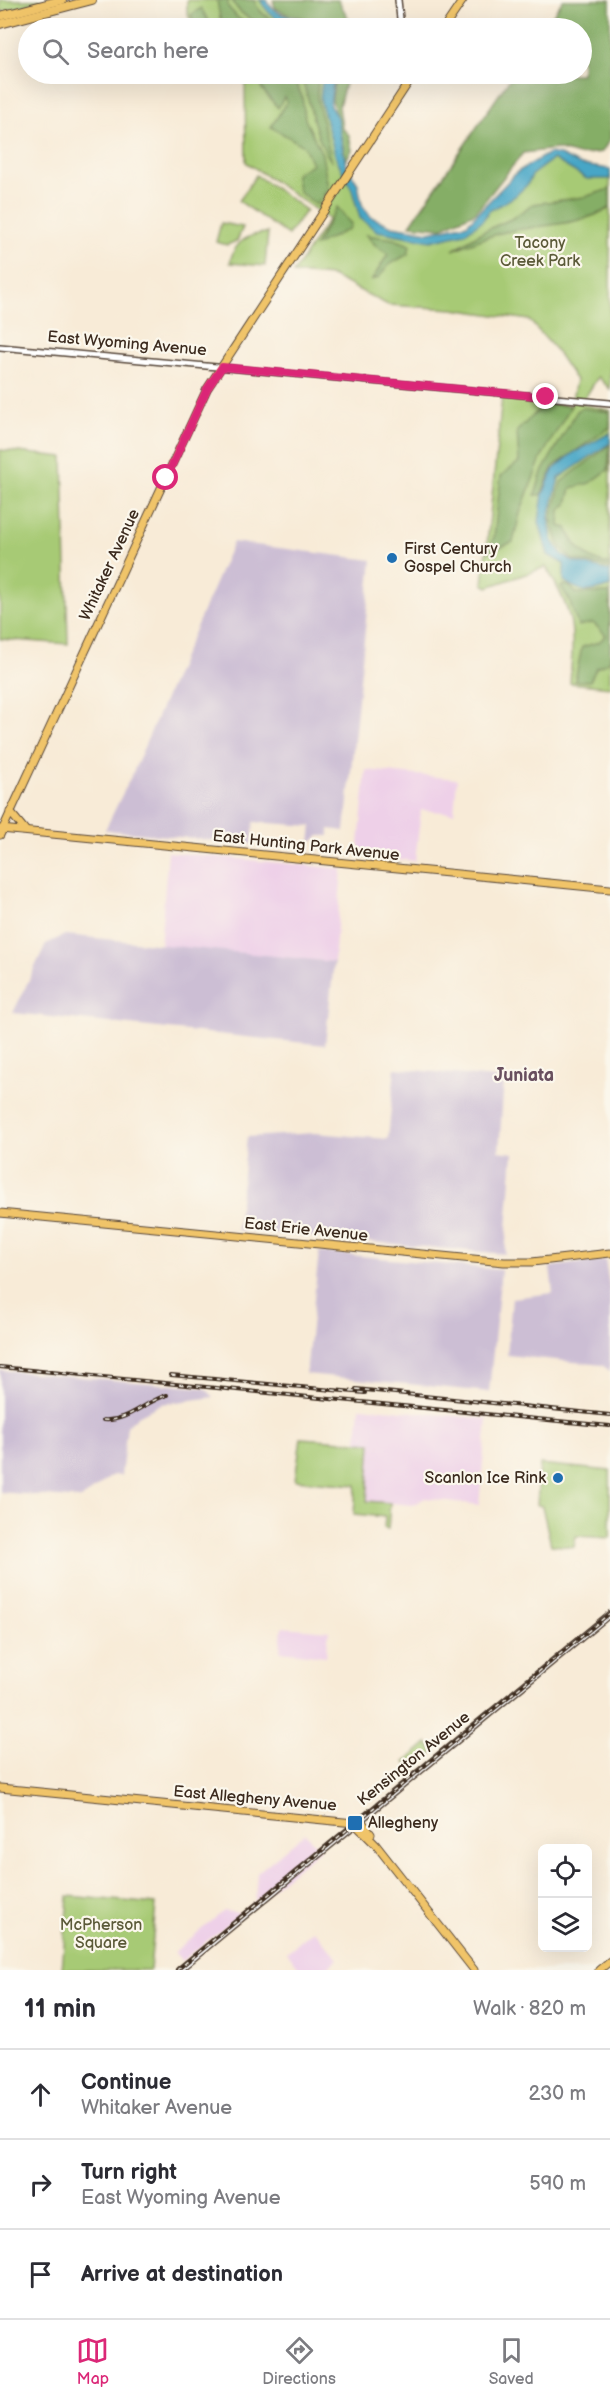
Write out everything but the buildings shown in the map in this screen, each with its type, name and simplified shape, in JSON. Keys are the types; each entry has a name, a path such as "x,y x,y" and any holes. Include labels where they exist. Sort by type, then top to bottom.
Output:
{"highway":[{"path":"0,16 62,0"},
{"path":"23,18 92,0"},
{"path":"0,24 18,19"}],"main road":[{"path":"451,18 464,0"},
{"name":"Whitaker Avenue","path":"1,831 207,389 406,84"},
{"path":"10,812 27,832"},
{"name":"East Hunting Park Avenue","path":"1,831 610,889"},
{"name":"East Erie Avenue","path":"0,1213 510,1263 610,1253"},
{"name":"East Allegheny Avenue","path":"0,1788 356,1824 376,1845 474,1970"},
{"path":"599,1970 610,1961"}],"street":[{"path":"398,0 400,18"},
{"name":"East Wyoming Avenue","path":"0,347 610,403"},
{"name":"Kensington Avenue","path":"179,1970 610,1614"}],"shaded area":[{"path":"233,542 372,560 345,831 329,829 329,836 319,836 310,843 312,826 254,822 252,844 105,830 135,768"},
{"path":"366,770 457,779 454,813 421,810 415,861 358,855"},
{"path":"168,852 342,869 334,962 160,946"},
{"path":"65,935 334,962 325,1045 13,1013 46,944"},
{"path":"395,1068 504,1079 499,1151 513,1153 505,1254 237,1230 247,1137 315,1133 388,1139"},
{"path":"319,1252 501,1270 489,1392 306,1374"},
{"path":"605,1260 610,1291 610,1371 602,1365 507,1355 512,1298 553,1293 550,1267"},
{"path":"0,1370 205,1388 214,1397 161,1404 138,1416 127,1426 121,1476 113,1475 81,1499 0,1492"},
{"path":"360,1407 487,1419 479,1505 425,1498 413,1505 367,1501 371,1444 357,1442"},
{"path":"282,1627 329,1631 326,1656 280,1651"},
{"path":"305,1833 320,1850 182,1961 174,1952 224,1911 240,1913 255,1901 257,1873"},
{"path":"314,1930 338,1959 324,1970 301,1970 287,1952"}],"green space":[{"path":"0,0 42,0 42,1 0,12"},
{"path":"187,0 265,0 273,16 281,18 189,18"},
{"path":"217,0 228,0 228,7 238,18 220,18"},
{"path":"232,0 254,0 260,10 270,18 249,18 236,7"},
{"path":"273,0 338,0 348,18 304,18 286,14 275,8"},
{"path":"563,0 610,0 610,139 602,152 578,155 557,149 523,153 476,212 441,228 410,225 506,84 592,84 592,18 551,18"},
{"path":"201,8 207,18 192,18 191,15"},
{"name":"Tacony Creek Park","path":"245,84 328,84 325,96 341,155 367,217 379,228 424,237 464,229 513,178 550,155 588,171 610,175 610,389 598,377 581,404 610,410 610,687 570,683 571,623 563,599 546,567 488,587 483,584 502,397 571,405 576,380 554,348 529,320 453,309 388,305 332,276 293,273 329,219 246,162"},
{"path":"262,84 296,84 302,97 305,119 322,154 328,188 317,205 299,192 295,174 312,164 304,146 271,127 287,102 284,97 278,108 261,88"},
{"path":"318,84 317,98 332,162 316,130 304,85"},
{"path":"334,84 345,84 339,106 342,128 349,135 352,150 346,160 332,100"},
{"path":"256,175 306,210 288,235 239,201"},
{"path":"610,189 610,208 597,214 571,222 501,233 453,250 484,231 511,219 533,204 584,197"},
{"path":"337,207 351,224 349,229 315,246"},
{"path":"221,223 243,227 237,241 227,245 216,242"},
{"path":"261,233 268,233 265,266 230,263 234,250 243,240"},
{"path":"366,235 394,239 410,245 408,254 389,265 378,278 372,280 388,254 377,247"},
{"path":"545,404 571,406 541,458 520,513 513,542 488,552 494,537 501,476 519,462 517,431"},
{"path":"582,408 610,412 610,427 553,467 541,495 535,495 542,472 577,411"},
{"path":"610,445 608,470 590,483 571,488 567,504 560,510 559,526 567,528 578,547 589,557 610,564 610,568 571,559 559,545 551,519 561,482"},
{"path":"0,450 63,457 68,644 0,639"},
{"path":"570,586 576,593 610,593 610,661 596,668 590,681 575,681 582,647 599,642 606,635 593,623 578,626 569,599 561,587"},
{"path":"301,1438 371,1443 367,1501 390,1503 388,1529 384,1528 385,1517 354,1514 356,1485 295,1480"},
{"path":"540,1464 610,1471 610,1538 576,1536 574,1547 551,1545 542,1506 537,1505"},
{"path":"427,1743 434,1752 412,1770 405,1762"},
{"name":"McPherson Square","path":"68,1896 156,1904 150,1970 62,1970"}],"water":[{"path":"260,0 266,0 281,14 295,18 276,18"},
{"path":"322,84 333,84 330,106 337,117 346,165 358,184 362,205 371,217 392,226 429,232 467,224 517,172 549,153 560,155 581,165 610,169 610,179 587,179 553,159 533,174 527,185 514,197 489,211 483,220 465,233 431,241 377,231 360,218 352,190 336,158 320,99"},
{"path":"610,433 610,443 559,478 549,517 552,540 562,554 571,561 610,571 610,586 587,591 577,589 564,581 564,564 548,555 539,522 543,494 553,470 573,453"}],"railway":[{"path":"0,1367 610,1426"},
{"path":"171,1375 365,1393"},
{"path":"356,1389 610,1415"},
{"path":"103,1420 128,1415 167,1395"},
{"path":"177,1970 610,1613"}],"place":[{"name":"First Century Gospel Church","path":"392,558"},
{"name":"Scanlon Ice Rink","path":"558,1478"},
{"name":"Allegheny","path":"355,1823"}],"district":[{"name":"Juniata","path":"524,1075"}],"route":[{"path":"166,478 207,389 222,367 546,397"}]}
